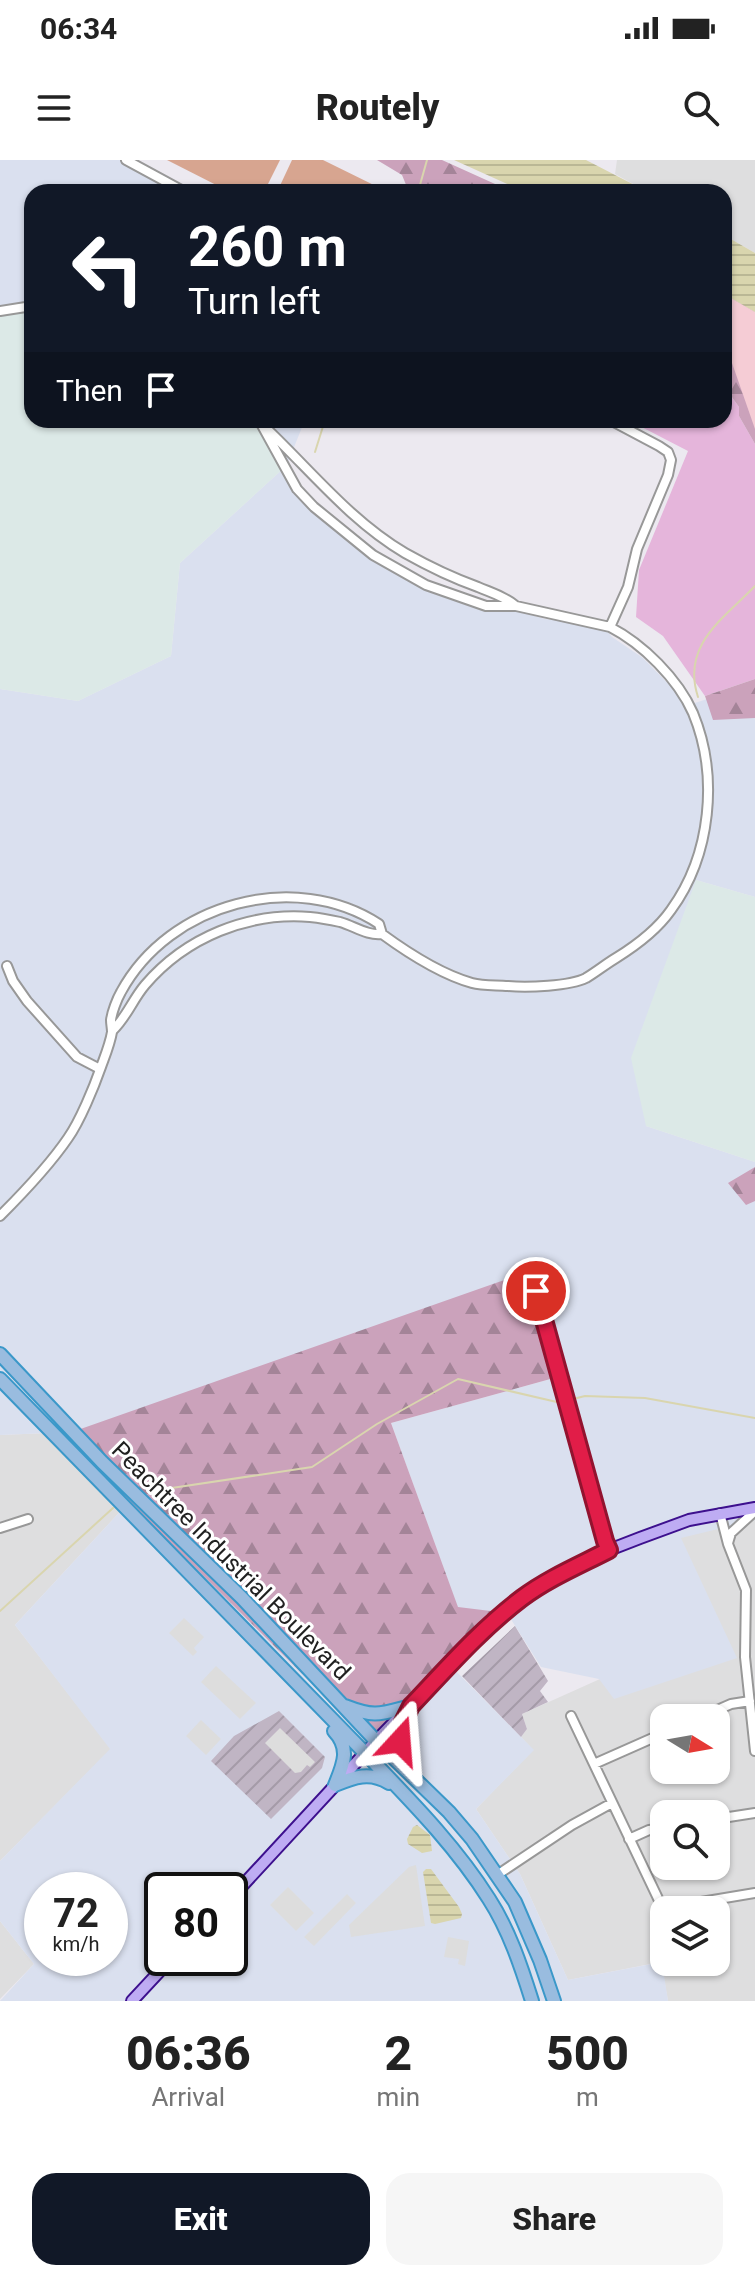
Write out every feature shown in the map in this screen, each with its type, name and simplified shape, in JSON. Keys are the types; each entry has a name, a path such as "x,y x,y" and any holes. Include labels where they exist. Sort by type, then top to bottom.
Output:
{"highway":[{"name":"Peachtree Industrial Boulevard","path":"0,1354 102,1462 242,1598 464,1830 515,1902 554,2001"},
{"name":"Peachtree Industrial Boulevard","path":"0,1379 365,1753 456,1852 490,1900 512,1944 532,2001"},
{"path":"342,1705 367,1714 381,1715 411,1706"},
{"path":"411,1706 403,1722 400,1741 403,1758 417,1783"},
{"path":"320,1708 328,1725 342,1739 345,1749 345,1761 335,1785"},
{"path":"335,1785 356,1776 373,1776 399,1789"}],"main road":[{"path":"248,1879 483,1630 523,1597 549,1580 609,1550 689,1520 755,1510"},
{"path":"132,2001 155,1976"}],"street":[{"path":"126,160 170,184"},
{"path":"0,311 24,307"},
{"path":"113,1030 111,1020 120,993 137,968 160,944 192,921 260,898 319,900 343,907 379,924 382,934 413,956 470,982 532,988 584,979 638,943 672,909 695,861 706,821 705,755 691,710 673,681 624,634 610,627 516,606 486,606 426,585 359,545 314,507 297,489 264,428"},
{"path":"267,428 349,512 378,534 405,553 476,587 505,597 516,606"},
{"path":"610,627 628,587 637,549 668,475 671,460 668,452 625,428"},
{"path":"0,1216 69,1137 100,1069 113,1030 146,983 181,952 207,936 246,920 279,917 310,917 340,922 374,935 382,934"},
{"path":"7,966 27,1001 77,1057 100,1069"},
{"path":"536,1291 609,1550"},
{"path":"728,1544 731,1533 755,1510"},
{"path":"720,1513 746,1590 745,1657 755,1751"},
{"path":"0,1528 28,1519"},
{"path":"730,1704 750,1701"},
{"path":"571,1716 657,1896"},
{"path":"594,1764 650,1739"},
{"path":"497,1875 572,1825 612,1803"},
{"path":"730,1817 755,1813"},
{"path":"629,1839 650,1830"},
{"path":"730,1897 755,1893"}],"shaded area":[{"path":"0,160 133,160 174,184 24,184 24,308 0,312"},
{"path":"167,160 280,160 268,184 214,184"},
{"path":"292,160 323,160 372,184 281,184"},
{"path":"454,160 586,160 632,184 507,184"},
{"path":"617,160 755,160 755,253 732,240 732,184 633,184 615,174"},
{"path":"732,240 755,253 755,312 732,299"},
{"path":"732,299 755,312 755,429 732,363"},
{"path":"24,308 24,428 259,428 285,467 180,563 171,656 78,701 0,689 0,312"},
{"path":"732,397 755,444 755,679 705,696 663,636 636,617 639,570 688,451 643,428 732,428"},
{"path":"259,428 302,428 286,467 305,492 356,537 400,570 442,589 545,619 603,626 612,637 643,658 689,705 755,683 755,897 696,880 646,1126 755,1162 755,1520 681,1538 737,1658 614,1699 599,1679 541,1667 507,1613 458,1608 391,1423 554,1378 72,1432 0,1435 0,689 78,701 171,656 180,563 285,467"},
{"path":"696,880 755,897 755,1162 646,1126 631,1058"},
{"path":"72,1432 129,1502 15,1625 111,1749 0,1861 0,1435"},
{"path":"129,1502 447,1662 534,1750 476,1809 520,1874 568,1980 650,1964 650,1976 664,1976 668,2001 0,2001 24,1975 128,1976 128,1872 24,1872 24,1951 0,1921 0,1861 110,1749 15,1625"},
{"path":"755,1520 755,2001 668,2001 664,1976 730,1976 730,1896 650,1896 650,1964 568,1980 520,1874 476,1809 533,1750 521,1737 527,1729 522,1714 600,1679 680,1537"},
{"path":"184,1618 204,1637 194,1648 197,1652 193,1656 169,1633"},
{"path":"515,1626 548,1681 540,1691 548,1702 522,1714 527,1729 521,1737 462,1676"},
{"path":"216,1666 256,1703 240,1719 201,1682"},
{"path":"279,1711 325,1757 322,1768 271,1819 211,1761 234,1736"},
{"path":"201,1720 221,1739 206,1755 186,1736"},
{"path":"280,1728 315,1762 310,1767 307,1765 301,1772 295,1773 265,1743"},
{"path":"417,1825 430,1835 432,1851 422,1853 408,1844 407,1839"},
{"path":"416,1865 425,1926 351,1937 349,1925 409,1867"},
{"path":"431,1869 459,1907 461,1918 431,1923 423,1872"},
{"path":"288,1887 314,1913 296,1931 270,1905"},
{"path":"347,1894 356,1903 314,1946 304,1937"},
{"path":"0,1921 24,1951 24,1974 0,1999"},
{"path":"448,1937 469,1941 465,1966 458,1964 459,1959 444,1957"}],"green space":[{"path":"377,160 442,160 495,184 406,184 402,175"},
{"path":"732,299 755,312 755,444 739,416 739,407 732,397"},
{"path":"755,679 755,718 713,720 705,696"},
{"path":"755,1167 755,1201 746,1205 728,1183"},
{"path":"527,1272 554,1378 391,1423 458,1607 507,1613 372,1743 129,1502 72,1432"}],"waterway":[{"path":"420,184 427,160"},
{"path":"315,452 322,428"},
{"path":"698,697 694,679 700,648 718,622 755,586"},
{"path":"165,1489 312,1467 377,1424 458,1379 561,1403"},
{"path":"573,1399 585,1396 645,1398 755,1418"},
{"path":"0,1611 113,1508"}],"route":[{"path":"400,1741 403,1722 411,1706 489,1624 549,1580 609,1550 536,1291"}]}
